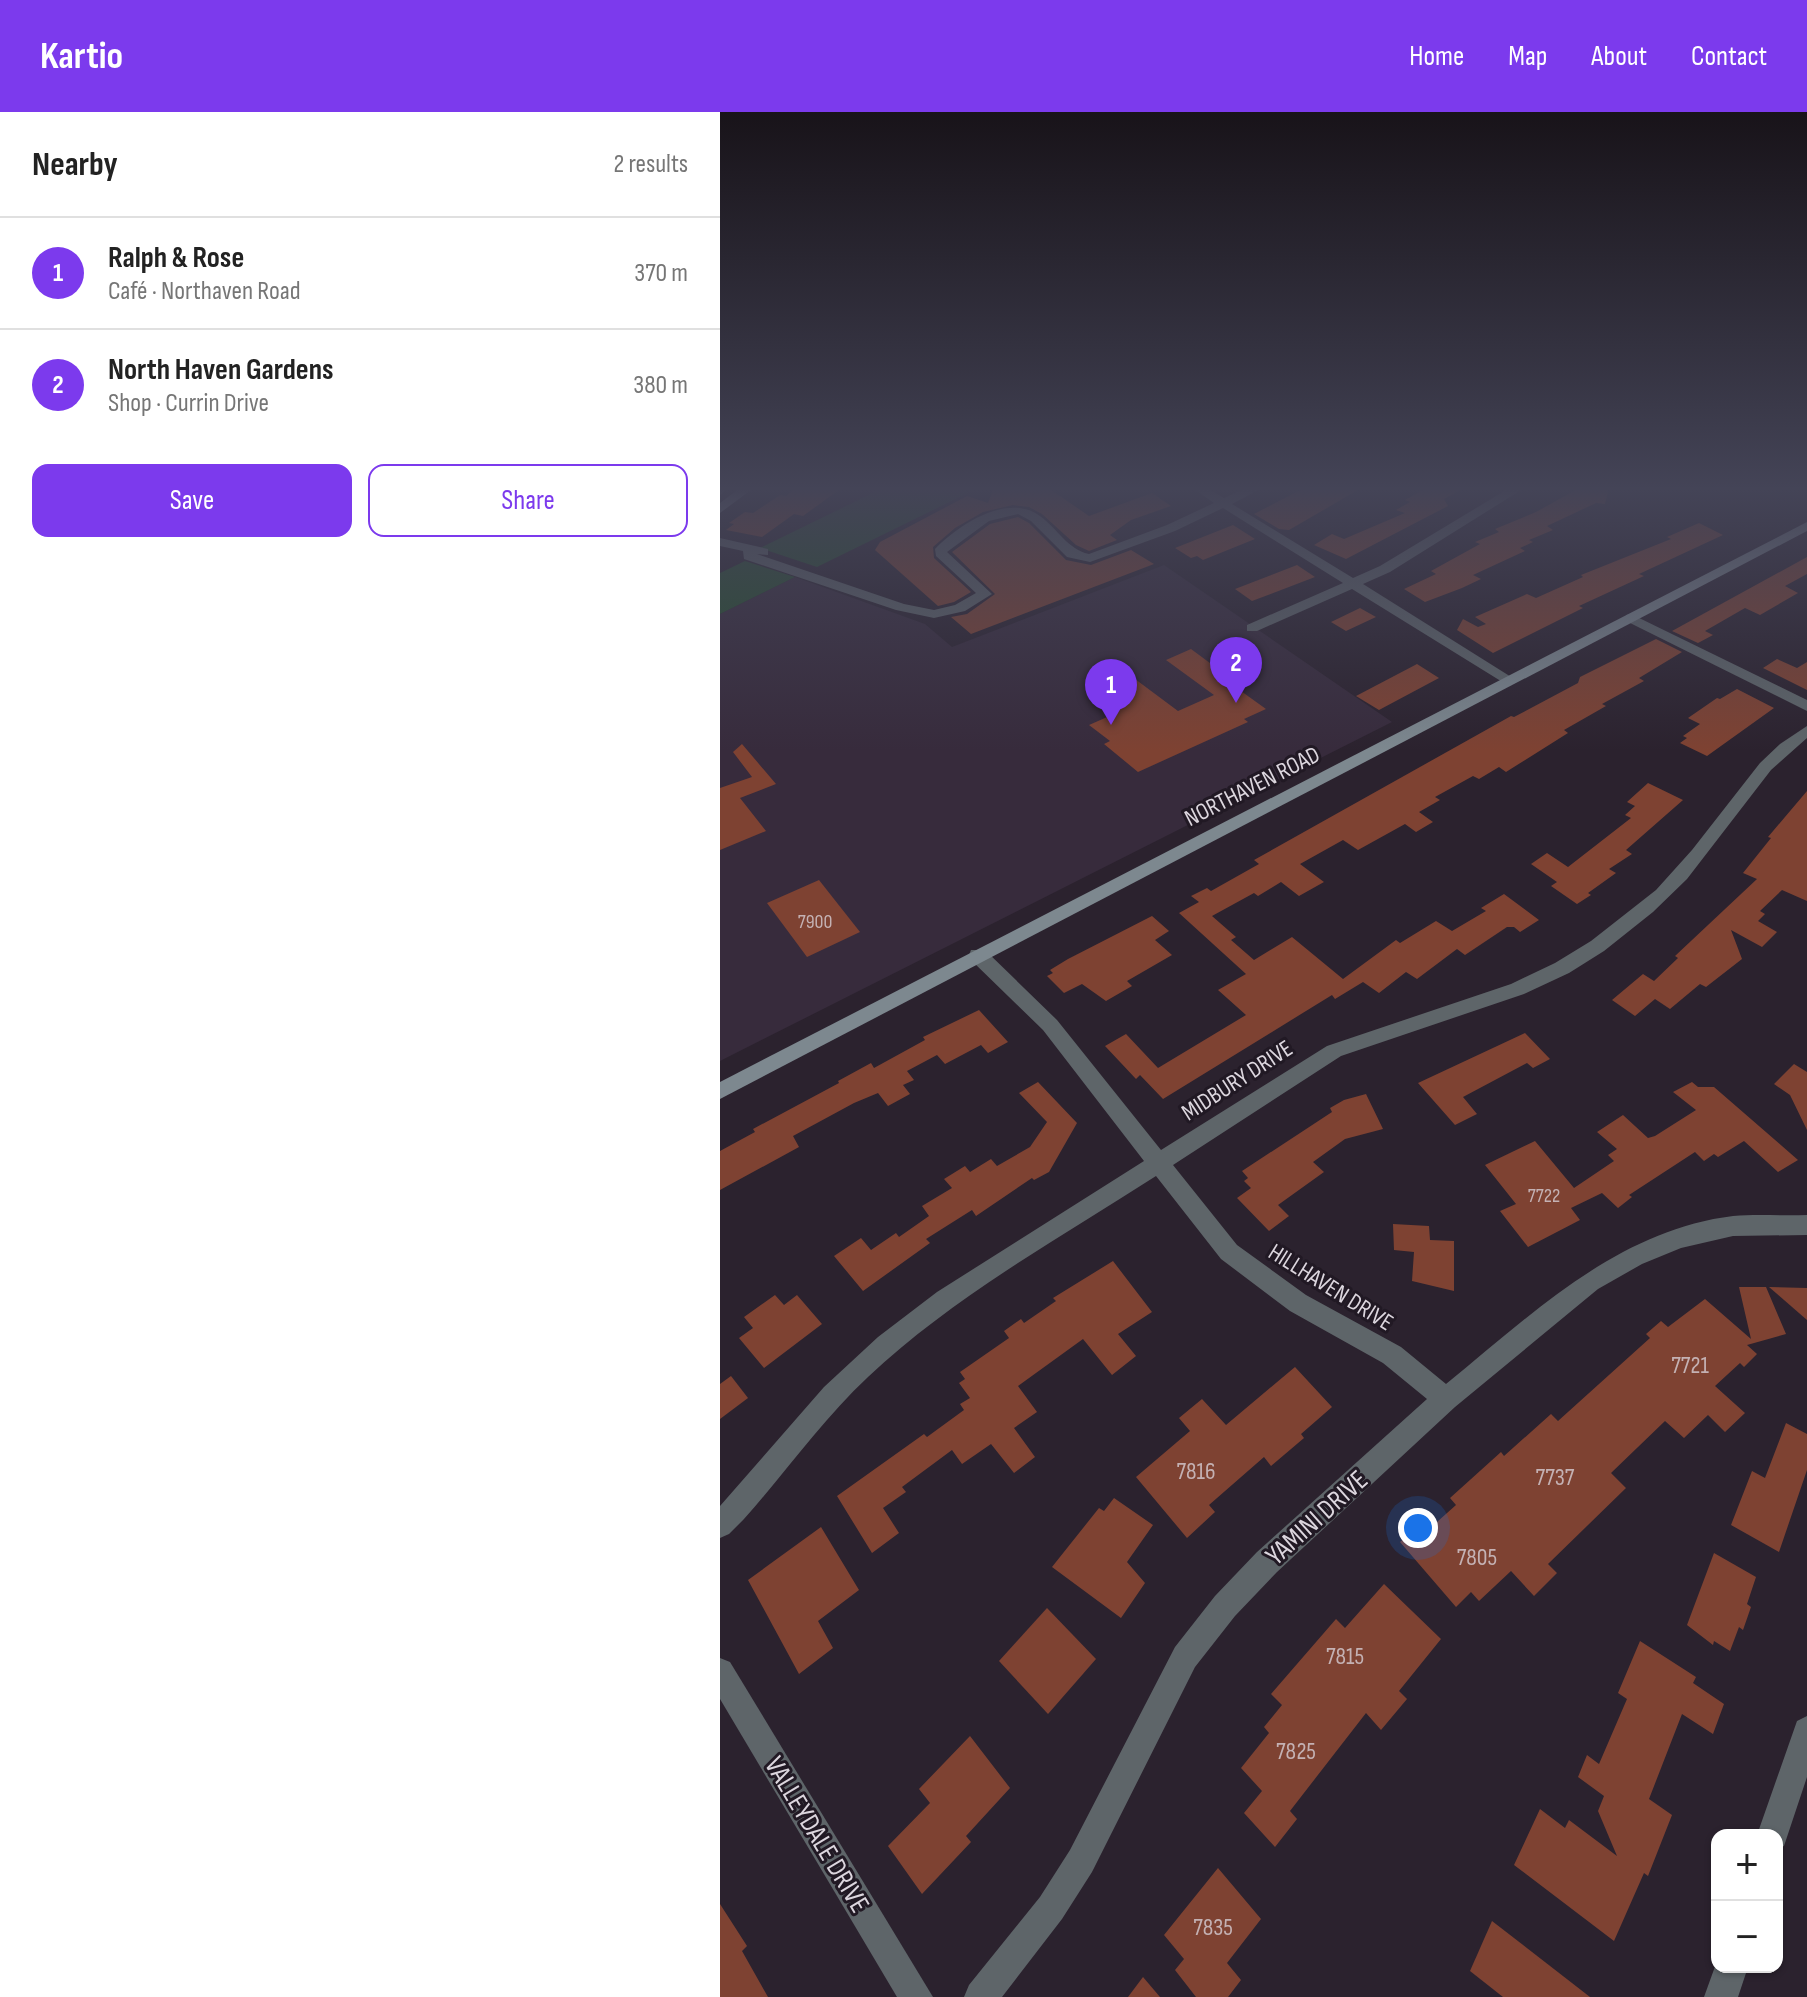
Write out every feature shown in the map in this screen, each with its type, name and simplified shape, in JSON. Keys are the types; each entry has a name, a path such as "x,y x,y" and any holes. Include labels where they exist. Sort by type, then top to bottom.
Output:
{"street":[{"path":"803,575 901,607 934,614 983,597 985,594 981,588 966,575"},
{"path":"1338,575 1509,680"},
{"path":"1252,628 1371,575"},
{"name":"NORTHAVEN ROAD","path":"720,1091 1713,575"},
{"path":"1631,618 1807,706"},
{"name":"MIDBURY DRIVE","path":"720,1525 754,1491 834,1395 905,1330 945,1299 1334,1051 1377,1033 1524,986 1567,964 1625,926 1663,893 1703,851 1778,753 1807,731"},
{"name":"HILLHAVEN DRIVE","path":"978,955 1050,1025 1229,1252 1298,1303 1392,1355 1446,1399"},
{"name":"YAMINI DRIVE","path":"981,1997 1051,1908 1081,1861 1185,1657 1225,1606 1267,1562 1446,1399 1590,1282 1634,1257 1679,1239 1733,1226 1807,1225"},
{"name":"VALLEYDALE DRIVE","path":"720,1672 916,1997"},
{"path":"1775,1829 1807,1731"},
{"path":"1721,1997 1729,1973"}],"shaded area":[{"path":"1138,575 1178,575 1392,722 720,1061 720,614 795,577 925,624 952,647"}],"green space":[{"path":"720,575 795,577 720,614"}],"building":[{"path":"903,575 952,575 971,592 954,602 938,606"},
{"path":"976,575 1125,575 971,634 951,617 967,614 995,594"},
{"path":"1271,575 1315,577 1252,601 1235,589"},
{"path":"1434,575 1473,575 1481,579 1425,602 1404,589"},
{"path":"1581,575 1644,576 1579,606 1583,608 1493,653 1457,630 1463,619 1478,627 1486,624 1475,617 1527,594 1536,598 1583,577"},
{"path":"1774,575 1805,575 1785,586 1798,593 1760,615 1745,608 1705,631 1713,635 1698,643 1672,631"},
{"path":"1360,608 1376,617 1346,631 1331,622"},
{"path":"1656,639 1682,652 1639,678 1644,681 1602,704 1606,706 1564,730 1568,733 1506,772 1499,767 1479,779 1473,776 1435,797 1440,800 1419,812 1433,822 1416,832 1405,824 1358,850 1343,840 1300,864 1324,882 1299,896 1281,882 1212,916 1236,937 1231,940 1254,960 1292,937 1343,979 1396,940 1400,943 1436,921 1452,931 1486,911 1481,908 1504,894 1539,920 1520,932 1514,927 1507,927 1465,955 1457,949 1417,979 1406,972 1379,993 1363,982 1335,999 1332,995 1163,1099 1140,1075 1136,1079 1105,1046 1126,1034 1158,1068 1246,1015 1218,990 1246,974 1179,913 1199,902 1191,896 1207,888 1211,891 1259,864 1254,860 1511,716 1578,683 1580,677"},
{"path":"1191,649 1218,669 1213,671 1266,709 1244,719 1248,722 1138,772 1104,744 1110,741 1089,725 1114,714 1089,694 1131,676 1178,711 1214,695 1166,660"},
{"path":"1777,659 1797,668 1807,662 1807,690 1763,668"},
{"path":"1417,664 1439,678 1379,710 1356,696"},
{"path":"1737,689 1774,708 1707,756 1680,743 1687,738 1683,736 1700,724 1688,718 1717,698"},
{"path":"742,744 776,784 740,798 766,831 720,850 720,788 752,777 733,752"},
{"path":"1648,783 1683,800 1626,850 1632,854 1609,869 1616,873 1588,893 1591,895 1577,904 1551,886 1557,882 1531,864 1547,853 1568,867 1631,818 1625,815 1635,806 1627,802"},
{"path":"1807,791 1807,901 1782,890 1760,911 1765,914 1758,921 1777,932 1762,947 1731,930 1742,959 1706,987 1700,984 1670,1009 1655,999 1635,1016 1612,1000 1643,974 1654,981 1678,958 1675,956 1757,879 1743,873 1771,838 1768,837"},
{"path":"819,880 860,932 807,957 767,903"},
{"path":"1152,916 1169,931 1155,940 1172,955 1127,981 1132,986 1106,1001 1082,984 1064,993 1047,976 1053,973 1050,970 1068,959"},
{"path":"979,1010 1008,1042 988,1053 981,1045 945,1064 937,1055 907,1071 914,1080 903,1085 910,1094 888,1106 878,1093 854,1103 793,1136 799,1147 720,1190 720,1151 871,1063 874,1068 925,1040 923,1037"},
{"path":"1525,1033 1550,1059 1533,1068 1527,1063 1463,1097 1477,1114 1455,1125 1418,1083"},
{"path":"1794,1064 1807,1072 1807,1130 1790,1095 1774,1084"},
{"path":"1038,1082 1077,1123 1049,1172 1034,1180 1032,1178 976,1216 972,1210 926,1239 930,1243 863,1291 834,1256 861,1238 871,1250 896,1233 899,1237 929,1216 922,1206 952,1188 944,1179 965,1166 970,1172 991,1159 997,1166 1030,1147 1047,1122 1019,1093"},
{"path":"1692,1082 1698,1087 1714,1087 1798,1160 1778,1172 1744,1141 1718,1157 1714,1154 1704,1161 1695,1152 1629,1195 1632,1197 1618,1208 1602,1193 1571,1208 1580,1220 1528,1247 1500,1211 1516,1204 1485,1165 1535,1141 1574,1188 1614,1161 1608,1155 1617,1149 1597,1132 1623,1115 1648,1138 1655,1136 1696,1110 1673,1092"},
{"path":"1366,1094 1383,1129 1345,1139 1313,1162 1324,1172 1278,1205 1289,1216 1269,1231 1237,1198 1251,1188 1244,1181 1248,1178 1242,1171 1332,1112 1330,1108"},
{"path":"1393,1224 1429,1226 1430,1240 1454,1241 1454,1291 1412,1281 1414,1252 1394,1250"},
{"path":"1113,1261 1152,1312 1118,1334 1136,1356 1112,1375 1083,1339 1018,1386 1037,1412 1014,1428 1035,1457 1014,1473 991,1444 962,1464 952,1450 902,1487 906,1492 883,1508 899,1533 872,1553 837,1496 924,1434 927,1437 964,1410 960,1404 970,1398 959,1383 965,1379 960,1372 1009,1338 1004,1331 1021,1319 1024,1323 1056,1301 1053,1298"},
{"path":"1739,1287 1766,1287 1786,1334 1747,1345 1757,1354 1744,1367 1740,1363 1715,1386 1745,1413 1725,1432 1708,1415 1684,1438 1665,1421 1611,1473 1626,1488 1548,1564 1557,1573 1534,1596 1511,1571 1479,1601 1471,1592 1456,1607 1400,1542 1422,1523 1428,1530 1456,1505 1450,1498 1501,1452 1504,1456 1551,1414 1558,1421 1650,1338 1646,1334 1661,1321 1668,1327 1705,1299 1751,1339"},
{"path":"1769,1287 1807,1288 1807,1320"},
{"path":"775,1295 784,1305 797,1295 822,1324 764,1368 739,1338 753,1328 744,1317"},
{"path":"1295,1367 1332,1407 1301,1434 1304,1438 1271,1466 1264,1457 1209,1505 1215,1512 1187,1538 1136,1477 1190,1431 1179,1418 1202,1399 1226,1425"},
{"path":"731,1376 748,1398 720,1419 720,1384"},
{"path":"1786,1423 1807,1434 1807,1470 1779,1552 1731,1525 1752,1471 1765,1478"},
{"path":"1114,1498 1153,1525 1127,1562 1145,1583 1121,1618 1052,1567 1099,1508 1104,1511"},
{"path":"821,1527 859,1590 818,1621 833,1648 799,1674 748,1580"},
{"path":"1714,1553 1756,1577 1743,1630 1739,1627 1730,1651 1714,1641 1713,1645 1687,1625"},
{"path":"1384,1584 1441,1639 1399,1691 1407,1699 1381,1730 1366,1713 1290,1811 1297,1819 1275,1847 1244,1813 1262,1791 1241,1768 1269,1733 1264,1727 1282,1705 1271,1694 1336,1619 1345,1628"},
{"path":"1047,1608 1096,1659 1048,1714 999,1661"},
{"path":"1640,1641 1696,1677 1693,1683 1724,1704 1713,1734 1682,1714 1649,1799 1672,1815 1648,1876 1644,1873 1614,1941 1514,1865 1540,1809 1565,1828 1569,1820 1617,1856 1598,1811 1604,1796 1578,1777 1587,1755 1599,1764 1627,1699 1618,1693"},
{"path":"970,1736 1010,1788 966,1836 971,1842 922,1894 888,1846 930,1803 919,1789"},
{"path":"1218,1868 1261,1919 1227,1963 1241,1980 1228,1997 1196,1997 1175,1970 1184,1959 1164,1935"},
{"path":"720,1904 747,1946 742,1951 768,1997 720,1997"},
{"path":"1492,1921 1590,1997 1503,1997 1470,1971"},
{"path":"1143,1977 1160,1997 1128,1997"}],"place":[{"name":"North Haven Gardens","path":"1236,703"},
{"name":"Ralph & Rose","path":"1111,725"}]}
